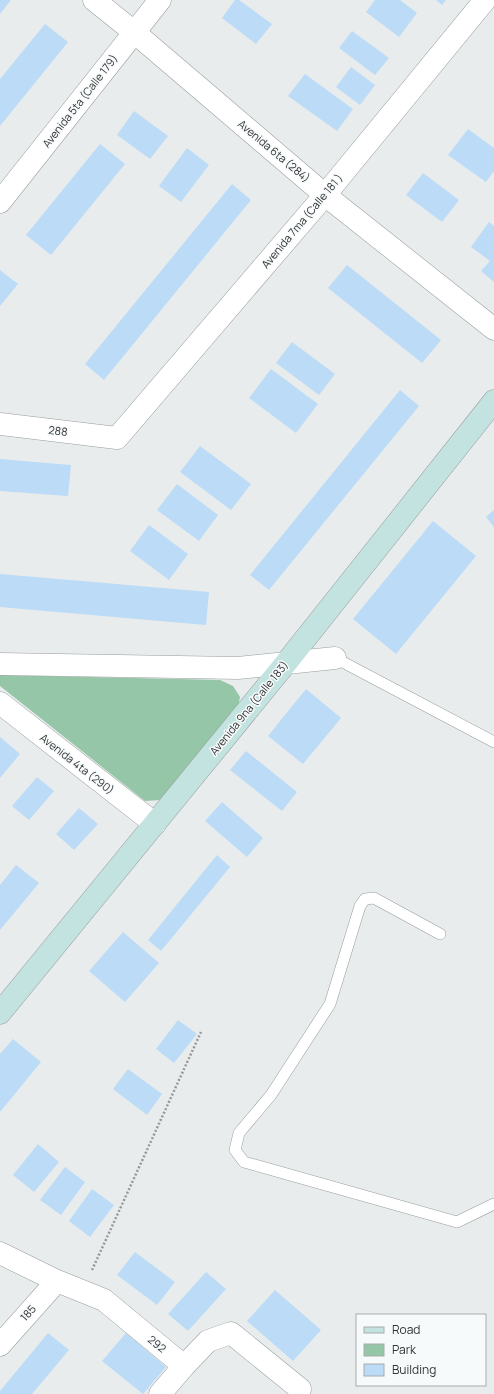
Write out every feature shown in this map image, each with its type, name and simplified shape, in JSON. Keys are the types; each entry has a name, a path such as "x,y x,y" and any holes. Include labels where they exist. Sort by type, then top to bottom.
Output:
{"street":[{"name":"Avenida 6ta (284)","path":"94,0 134,32 325,194 494,329"},
{"name":"Avenida 5ta (Calle 179)","path":"0,202 160,0"},
{"name":"Avenida 7ma (Calle 181 )","path":"117,438 325,194 485,0"},
{"name":"Avenida 9na (Calle 183)","path":"0,1013 286,663 494,401"},
{"name":"288","path":"0,424 117,438"},
{"path":"0,664 238,668 335,658"},
{"name":"Avenida 4ta (290)","path":"0,703 155,824"},
{"name":"292","path":"0,1253 57,1281 104,1300 184,1366"},
{"name":"185","path":"0,1345 57,1281"},
{"path":"160,1394 208,1341 231,1333 300,1389"}],"lane":[{"path":"335,658 494,742"},
{"path":"440,934 374,898 365,899 360,906 330,1004 271,1095 239,1133 235,1150 244,1162 458,1222 494,1204"}],"path":[{"path":"82,1291 201,1032"}],"green space":[{"path":"0,675 220,680 233,686 240,697 238,707 160,800 145,801 0,686"}],"building":[{"path":"0,0 11,0 0,14"},
{"path":"235,0 239,0 272,24 256,44 222,18"},
{"path":"375,0 400,0 417,13 399,37 366,12"},
{"path":"436,0 446,0 442,5"},
{"path":"45,24 68,42 0,126 0,79"},
{"path":"352,31 389,58 375,75 339,48"},
{"path":"351,67 375,85 360,105 336,87"},
{"path":"305,74 353,109 337,131 288,96"},
{"path":"134,111 168,136 150,159 117,135"},
{"path":"468,129 494,148 494,171 486,182 448,155"},
{"path":"100,144 125,164 51,255 26,235"},
{"path":"187,148 209,165 181,202 159,186"},
{"path":"423,173 459,200 442,222 406,195"},
{"path":"232,184 251,200 104,380 85,364"},
{"path":"489,222 494,226 494,282 481,271 490,261 471,247"},
{"path":"347,265 441,340 422,363 328,288"},
{"path":"0,270 18,284 0,306"},
{"path":"292,342 335,374 319,395 276,363"},
{"path":"271,369 318,404 296,433 249,398"},
{"path":"400,390 419,406 269,590 250,575"},
{"path":"200,446 251,484 231,510 180,472"},
{"path":"0,459 71,465 68,496 0,491"},
{"path":"177,484 218,515 199,541 157,510"},
{"path":"494,510 494,527 486,517"},
{"path":"433,521 476,556 396,654 353,619"},
{"path":"149,525 188,554 169,580 130,551"},
{"path":"0,574 209,592 206,625 0,607"},
{"path":"306,689 341,718 303,764 268,736"},
{"path":"0,737 20,754 0,778"},
{"path":"246,751 297,792 282,811 230,770"},
{"path":"37,777 54,791 29,820 12,806"},
{"path":"222,802 263,838 247,857 205,821"},
{"path":"79,808 98,824 74,850 56,834"},
{"path":"217,855 230,867 161,951 148,940"},
{"path":"16,865 39,883 0,930 0,885"},
{"path":"123,932 159,963 125,1002 89,971"},
{"path":"178,1020 197,1034 174,1063 156,1049"},
{"path":"13,1039 41,1062 0,1112 0,1054"},
{"path":"128,1069 162,1094 147,1115 113,1089"},
{"path":"38,1144 59,1162 34,1192 13,1175"},
{"path":"65,1167 85,1182 61,1215 40,1200"},
{"path":"92,1189 114,1205 90,1237 69,1221"},
{"path":"135,1252 175,1282 157,1305 117,1275"},
{"path":"206,1272 226,1289 188,1331 168,1314"},
{"path":"275,1290 321,1330 293,1361 247,1321"},
{"path":"48,1333 69,1350 32,1394 0,1394 0,1391"},
{"path":"126,1333 166,1367 143,1394 102,1361"}]}
